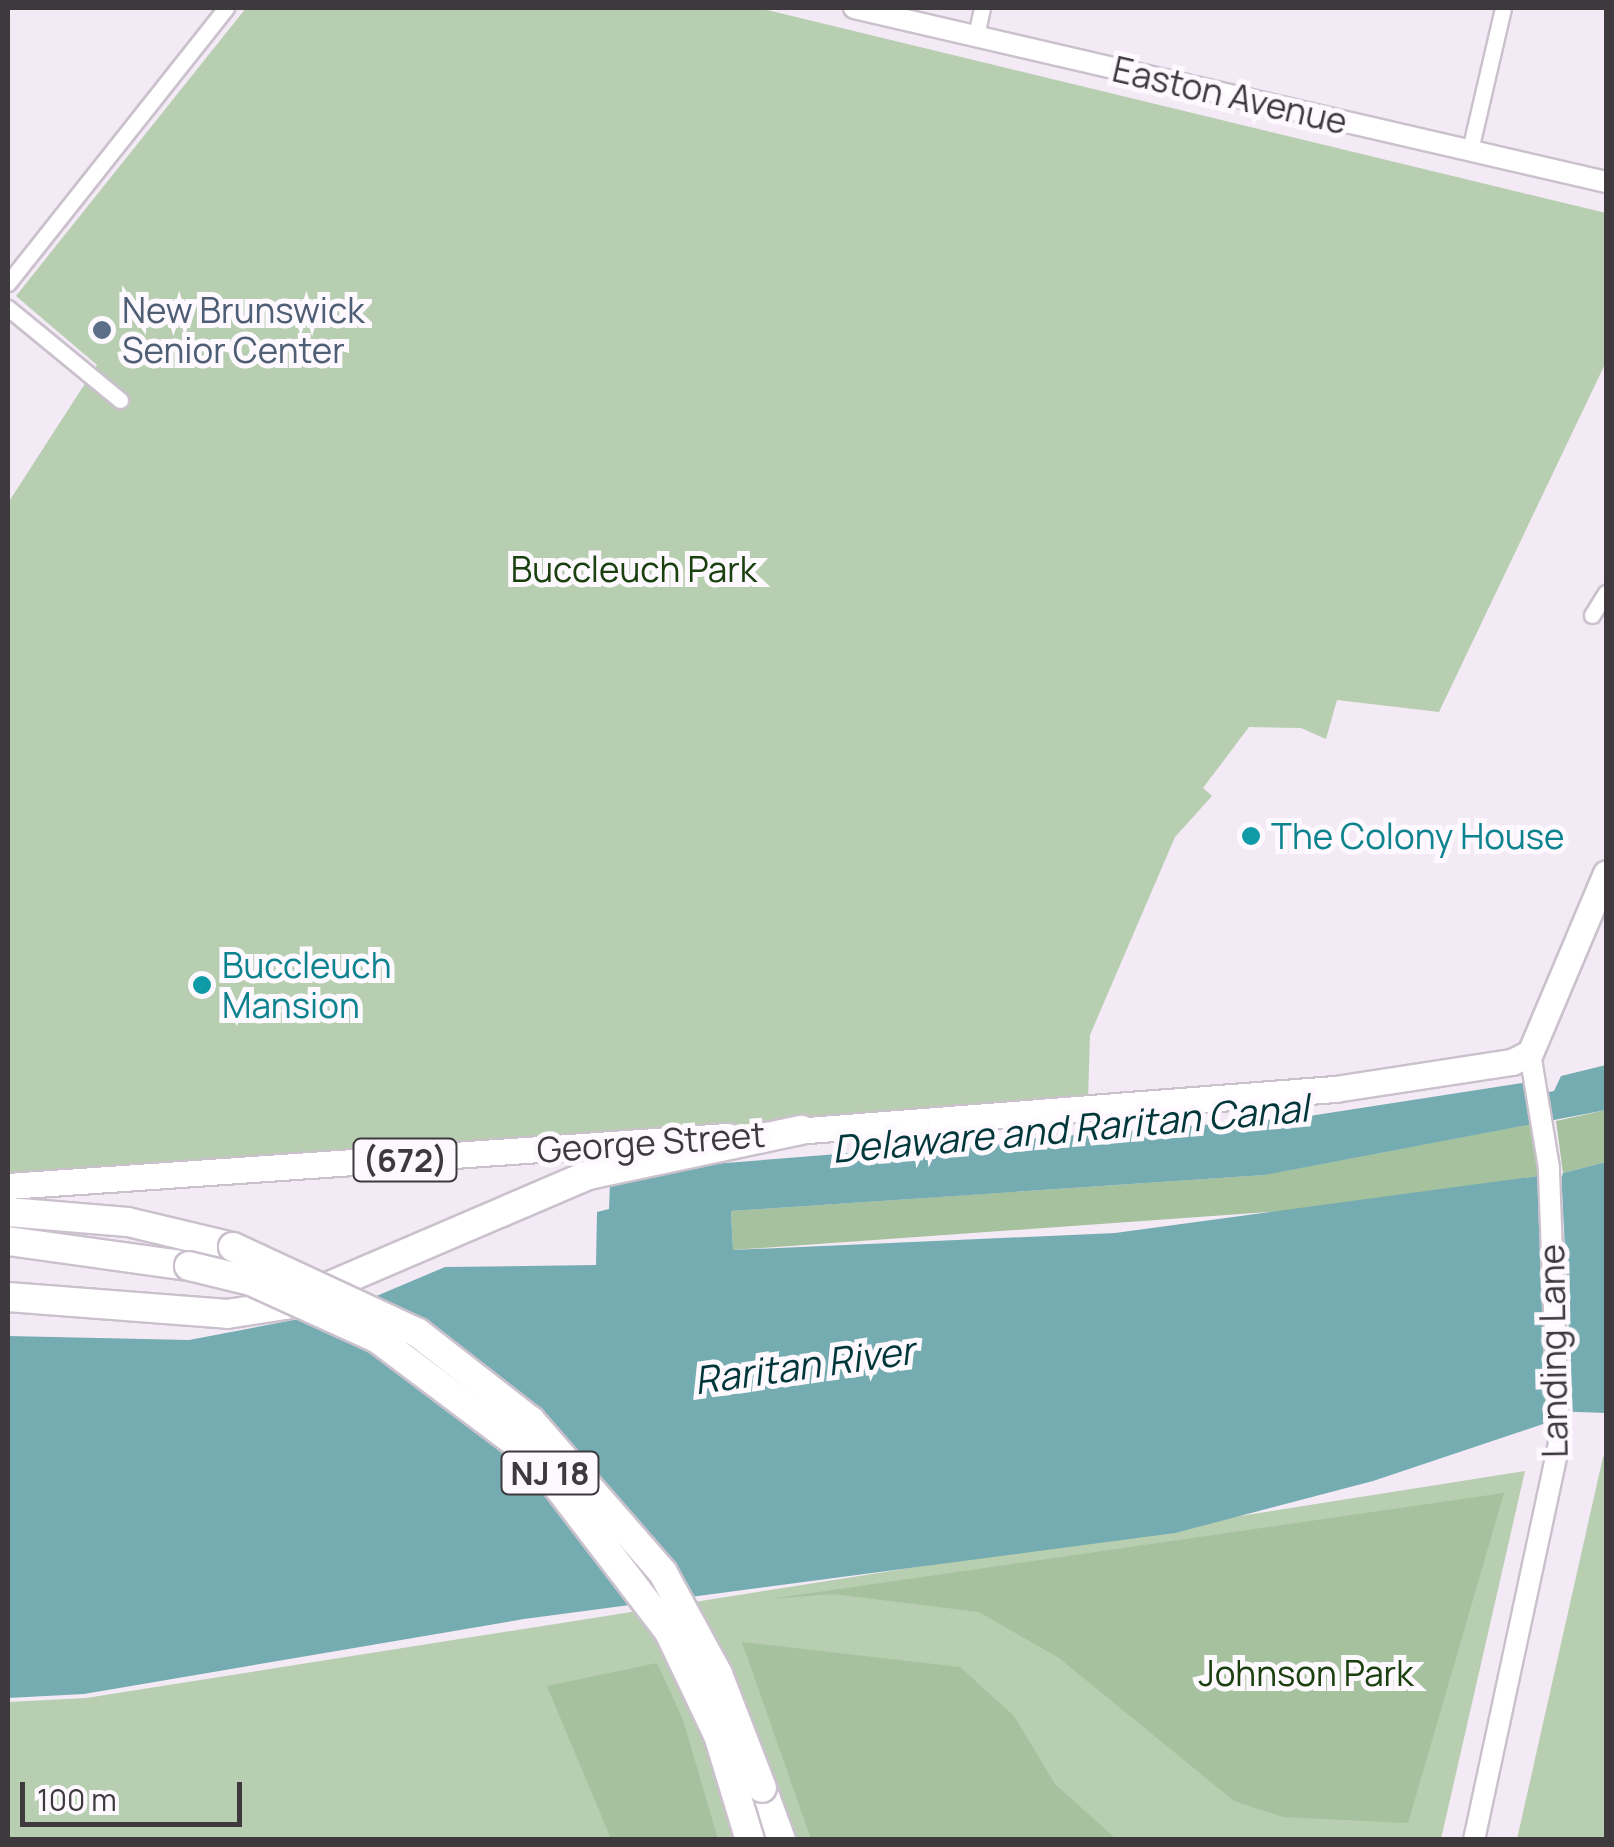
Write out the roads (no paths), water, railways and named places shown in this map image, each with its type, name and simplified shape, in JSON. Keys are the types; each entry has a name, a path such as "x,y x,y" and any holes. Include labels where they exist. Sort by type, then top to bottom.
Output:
{"highway":[{"path":"8,1297 227,1314 285,1305 589,1175 801,1130"},
{"name":"NJ 18","path":"8,1212 128,1222 233,1247 418,1334 543,1434 663,1573 718,1674 778,1840"},
{"name":"NJ 18","path":"8,1243 41,1242 189,1266 251,1281 378,1339 536,1458 670,1632 718,1735 750,1840"}],"main road":[{"path":"1530,1053 1606,873"},
{"name":"George Street","path":"8,1186 1335,1089 1530,1053"}],"street":[{"path":"8,283 226,8"},
{"name":"Easton Avenue","path":"854,8 1606,182"},
{"path":"976,36 982,8"},
{"path":"1470,150 1503,8"},
{"path":"8,308 120,400"},
{"path":"1592,615 1606,593"},
{"name":"Landing Lane","path":"1474,1840 1561,1414 1549,1168 1542,1092 1530,1053"}],"water":[{"name":"Raritan River","path":"1606,1065 1606,1110 1265,1175 731,1211 733,1250 1115,1233 1538,1176 1560,1182 1563,1173 1606,1162 1606,1413 1550,1411 1549,1422 1373,1481 1175,1533 524,1619 84,1694 8,1698 8,1336 189,1340 341,1311 445,1267 596,1265 597,1212 609,1209 610,1182 700,1165 1303,1117 1522,1083 1534,1095 1554,1091 1561,1076"}],"place":[{"name":"New Brunswick Senior Center","path":"102,330"},
{"name":"The Colony House","path":"1251,836"},
{"name":"Buccleuch Mansion","path":"202,985"}],"park label":[{"name":"Buccleuch Park","path":"634,569"},
{"name":"Johnson Park","path":"1306,1673"}],"water label":[{"name":"Delaware and Raritan Canal","path":"1070,1128"}]}
